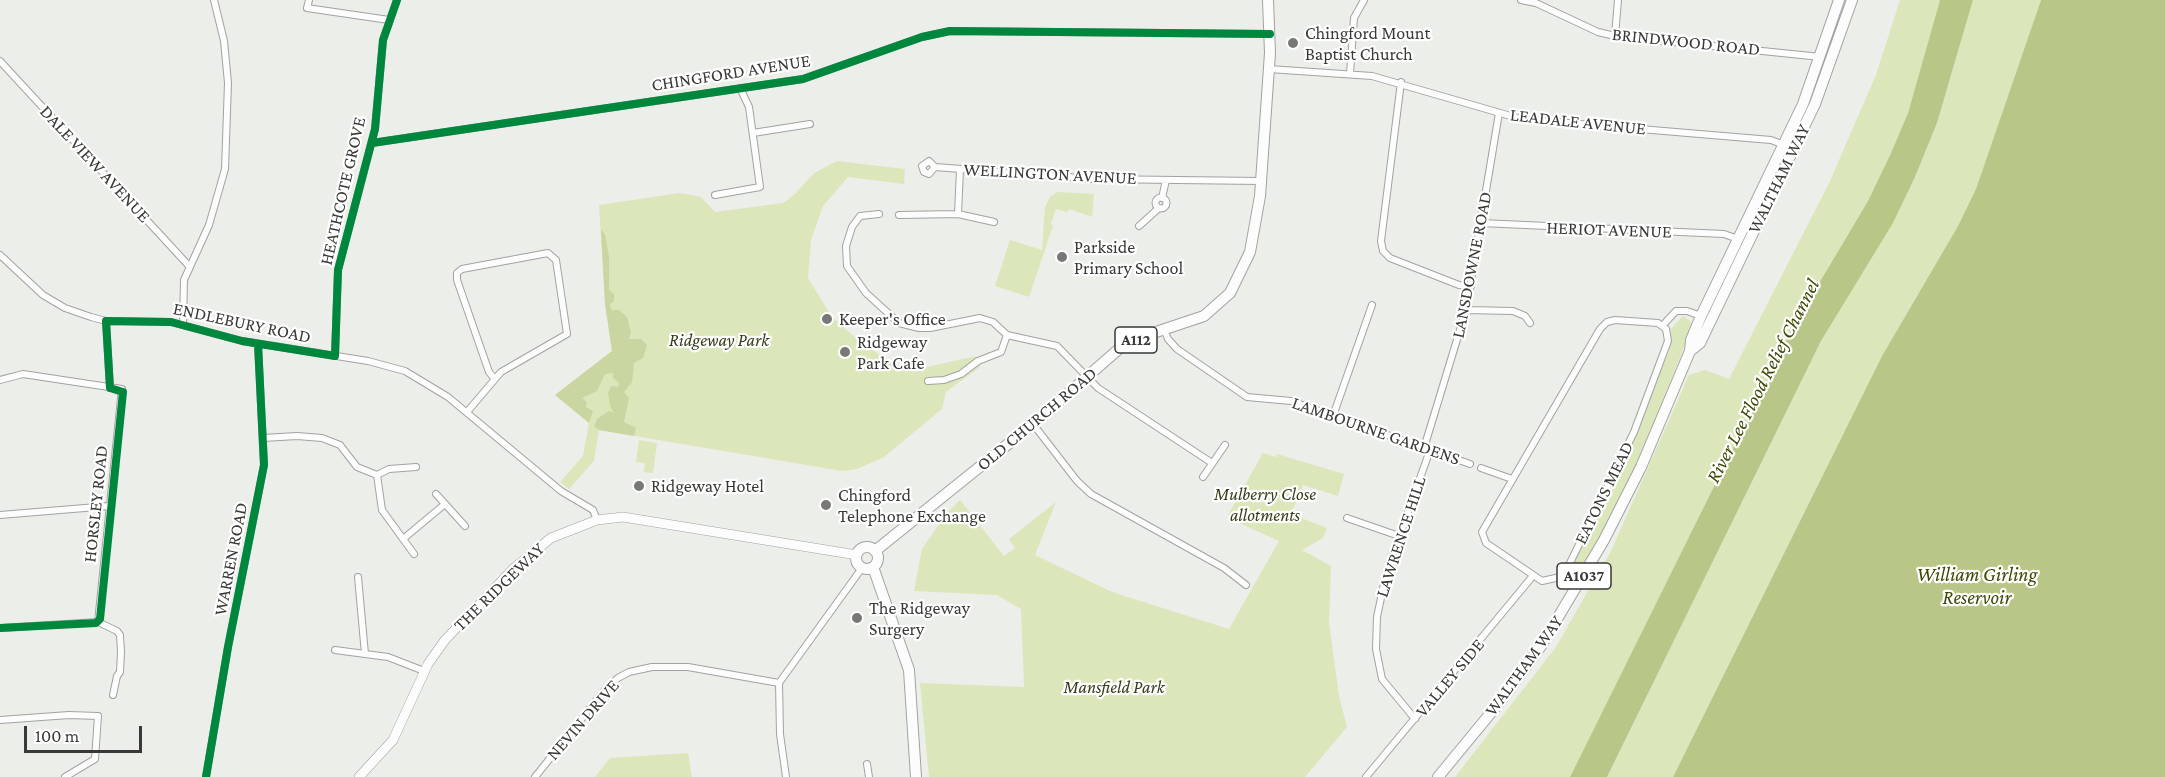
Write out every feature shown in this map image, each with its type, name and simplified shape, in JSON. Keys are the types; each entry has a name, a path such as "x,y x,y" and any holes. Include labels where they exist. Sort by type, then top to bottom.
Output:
{"main road":[{"name":"OLD CHURCH ROAD","path":"857,555 866,548 875,551 1033,424 1120,348 1164,329 1204,316 1225,300 1236,285 1251,246 1261,181 1269,69 1268,0"},
{"name":"WALTHAM WAY","path":"1438,777 1499,703 1578,588 1641,467 1690,351 1700,343 1705,318 1737,239 1765,195 1784,145 1808,107 1821,57 1846,1"},
{"name":"WALTHAM WAY","path":"1705,318 1808,107 1846,1"},
{"name":"THE RIDGEWAY","path":"359,777 393,740 424,671 451,633 529,554 551,538 597,520 637,518 857,555"},
{"path":"867,568 878,559 875,551"},
{"path":"857,555 856,561 867,568 909,670 916,777"}],"street":[{"path":"183,325 184,280 217,204 225,169 228,83 222,33 214,0"},
{"path":"309,0 307,8 349,16 389,20"},
{"name":"HEATHCOTE GROVE","path":"335,356 338,270 372,143 380,58 389,20 397,0"},
{"path":"1350,73 1354,18 1365,0"},
{"name":"BRINDWOOD ROAD","path":"1521,0 1537,1 1599,32 1615,36 1821,57"},
{"path":"1615,36 1618,0"},
{"name":"CHINGFORD AVENUE","path":"372,143 816,76 922,37 950,31 1270,34"},
{"name":"DALE VIEW AVENUE","path":"0,61 190,267"},
{"name":"LEADALE AVENUE","path":"1269,69 1350,73 1401,82 1499,113 1542,121 1770,140 1784,145"},
{"path":"1401,82 1381,242 1383,251 1390,258 1459,285 1471,286"},
{"path":"715,195 760,187 749,107 740,88"},
{"name":"LANSDOWNE ROAD","path":"1427,449 1466,310 1499,113"},
{"path":"753,133 810,124"},
{"name":"WELLINGTON AVENUE","path":"935,167 1092,179 1261,181"},
{"path":"958,214 960,169"},
{"name":"WELLINGTON AVENUE","path":"1139,226 1159,208 1156,201 1162,198 1166,180"},
{"path":"879,214 860,216 852,227 846,246 847,266 866,293 890,316 907,326 930,328 980,318 993,322 1007,335 1057,346 1098,388 1212,463"},
{"path":"899,215 958,214 994,222"},
{"name":"HERIOT AVENUE","path":"1481,223 1724,234 1737,239"},
{"path":"467,412 494,378 567,334 556,260 548,252 462,269 457,273 457,280 478,341 489,372 494,378"},
{"name":"ENDLEBURY ROAD","path":"0,255 26,281 52,301 78,314 106,321 163,321 258,344 335,356 405,371 427,382 467,412 561,491 593,510 597,520"},
{"path":"1334,416 1372,305"},
{"path":"1466,310 1513,311 1525,316 1530,323"},
{"path":"1532,577 1486,543 1482,537 1484,526 1604,325 1615,320 1662,326 1676,311 1688,311 1705,318"},
{"path":"0,380 23,374 110,388 106,321"},
{"name":"EATONS MEAD","path":"1532,577 1548,581 1560,577 1568,567 1634,432 1660,367 1669,337 1662,326"},
{"name":"LAMBOURNE GARDENS","path":"1164,329 1173,345 1239,392 1255,399 1289,400 1470,464"},
{"path":"928,381 944,380 961,374 978,362 1000,352 1007,335"},
{"name":"WARREN ROAD","path":"206,777 228,647 262,478 263,438 258,344"},
{"name":"HORSLEY ROAD","path":"98,622 122,389 110,388"},
{"path":"1033,424 1077,480 1091,494 1224,568 1246,585"},
{"path":"263,438 297,436 332,440 347,451 357,467 377,475 389,469 416,466"},
{"path":"1203,477 1225,445"},
{"name":"LAWRENCE HILL","path":"1415,719 1382,679 1376,649 1380,596 1427,449"},
{"path":"1481,468 1512,479"},
{"path":"377,475 382,510 414,554"},
{"path":"436,494 465,526"},
{"path":"403,538 445,504"},
{"path":"0,515 109,506"},
{"path":"1347,518 1399,536"},
{"path":"786,777 777,689 779,683 867,568"},
{"path":"358,577 365,654"},
{"name":"VALLEY SIDE","path":"1366,777 1532,577"},
{"path":"0,628 98,622 120,635 120,672 113,695"},
{"path":"335,650 388,657 424,671"},
{"name":"NEVIN DRIVE","path":"535,777 603,692 618,678 629,672 652,667 688,668 779,683"},
{"path":"0,720 69,715 98,716 95,759 65,777"},
{"path":"867,764 869,777"}],"green space":[{"path":"1900,0 1940,0 1908,113 1868,201 1793,327 1570,777 1455,777 1556,647 1611,551 1689,375 1705,370 1729,379 1829,183 1876,75"},
{"path":"1973,0 2041,0 1976,189 1958,226 1882,356 1673,777 1607,777 1821,341 1893,223 1915,177 1937,123"},
{"name":"Ridgeway Park","path":"837,161 905,169 904,184 848,177 823,206 811,240 808,278 832,317 863,344 895,364 923,368 976,356 980,367 946,392 942,409 884,457 857,469 842,471 599,430 594,461 569,489 560,482 583,456 589,423 555,395 612,351 605,304 599,205 680,193 701,197 715,212 783,203 795,194 814,173"},
{"path":"1057,192 1094,194 1092,217 1069,209 1067,212 1056,209 1051,224 1053,226 1029,297 995,286 1010,240 1042,250 1045,207 1050,197"},
{"path":"1683,316 1690,321 1692,327 1636,468 1608,524 1572,584 1562,584 1624,463 1671,346 1671,329"},
{"path":"639,440 657,443 653,473 644,472 645,463 636,462"},
{"name":"Mansfield Park","path":"1263,453 1276,457 1277,454 1344,474 1338,496 1303,485 1291,514 1327,528 1323,538 1302,550 1331,566 1329,623 1339,696 1347,727 1305,777 929,777 920,683 1024,687 1021,609 997,595 914,591 922,549 946,514 960,500 1004,556 1015,548 1009,539 1056,502 1035,555 1112,592 1229,629 1279,541 1239,523 1228,515"},
{"path":"688,753 692,777 595,777 610,758"}],"shaded area":[{"path":"601,230 605,234 609,257 609,290 614,294 614,301 610,304 611,310 619,310 627,317 631,333 629,339 641,339 647,345 643,358 634,363 632,382 624,392 629,398 624,422 636,428 634,436 599,430 594,426 597,419 609,411 614,413 610,406 608,393 611,386 618,387 619,383 613,378 613,373 605,374 597,391 582,398 587,402 586,407 593,411 589,423 555,395 612,351 605,304"}],"water":[{"path":"1940,0 1973,0 1937,123 1915,177 1893,223 1821,341 1607,777 1570,777 1793,327 1868,201 1891,153 1908,113"},
{"name":"William Girling Reservoir","path":"2041,0 2165,0 2165,777 1673,777 1882,356 1958,226 1976,189"}],"cycle path":[{"path":"0,628 96,623 100,619 123,392 110,388 106,321 171,322 242,341 335,356 338,270 375,129 383,40 397,0"},
{"path":"372,143 803,79 922,37 950,31 1270,34"},
{"path":"206,777 228,647 264,465 258,344"}],"place":[{"name":"Chingford Mount Baptist Church","path":"1293,43"},
{"name":"Parkside Primary School","path":"1062,257"},
{"name":"Keeper's Office","path":"827,319"},
{"name":"Ridgeway Park Cafe","path":"845,352"},
{"name":"Ridgeway Hotel","path":"639,486"},
{"name":"Chingford Telephone Exchange","path":"826,505"},
{"name":"The Ridgeway Surgery","path":"857,618"}],"water label":[{"name":"River Lee Flood Relief Channel","path":"1763,381"}],"park label":[{"name":"Mulberry Close allotments","path":"1265,504"}]}
